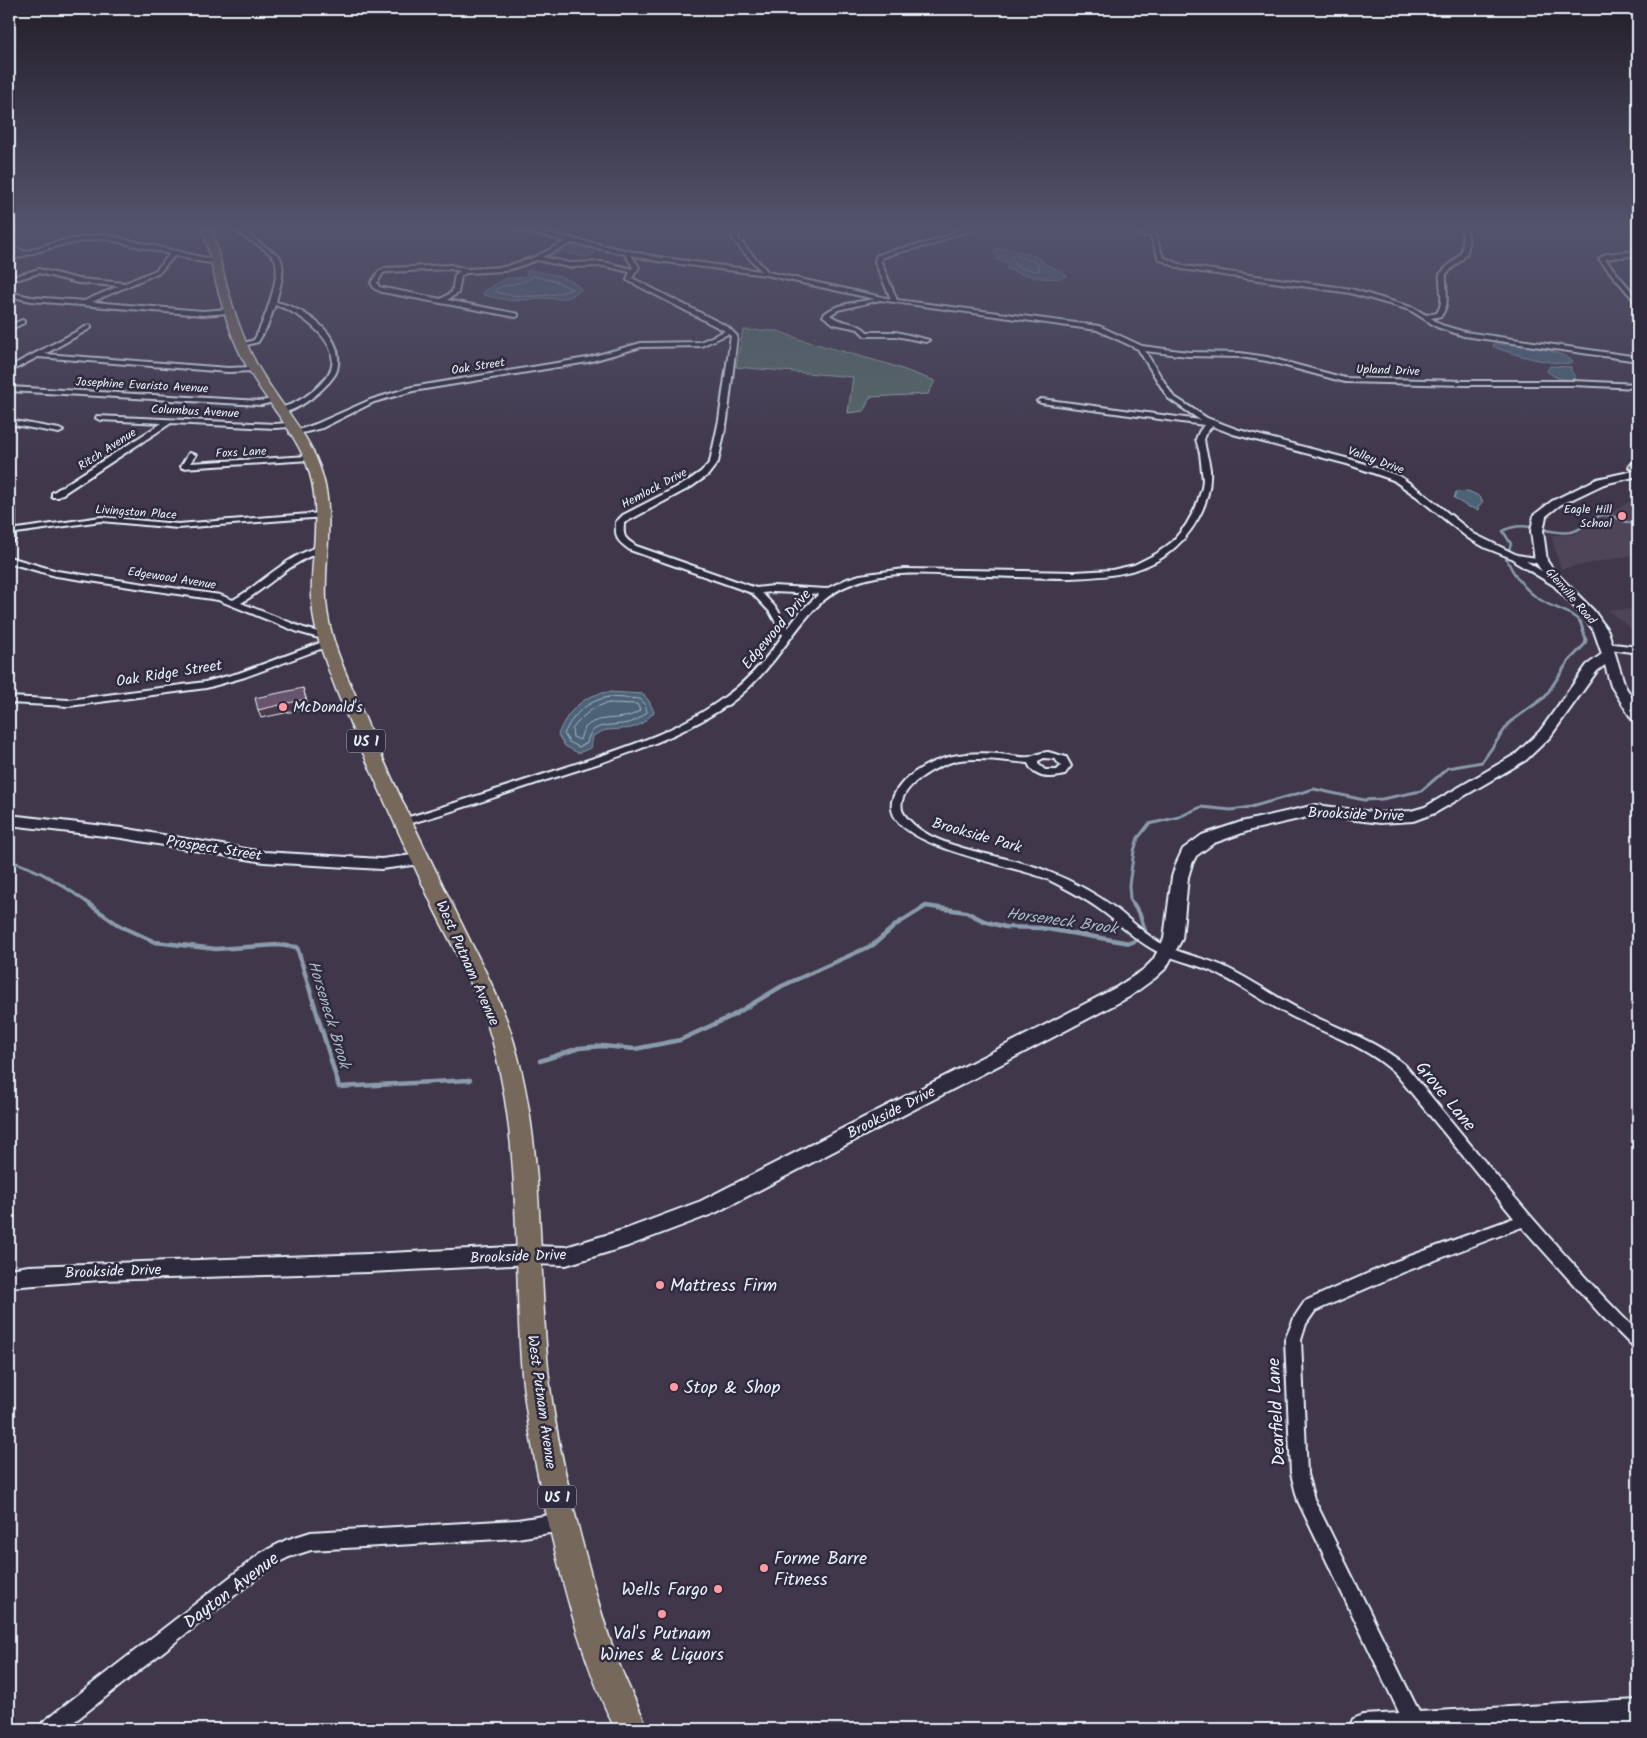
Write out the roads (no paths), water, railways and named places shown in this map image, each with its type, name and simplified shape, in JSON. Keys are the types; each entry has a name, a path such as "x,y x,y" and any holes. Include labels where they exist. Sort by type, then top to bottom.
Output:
{"main road":[{"name":"West Putnam Avenue","path":"229,311 241,346 310,458 317,475 322,515 319,604 327,640 359,724 484,994 504,1044 514,1085 524,1149 531,1255 534,1368 548,1458 570,1557 592,1631 616,1698 632,1729"},
{"path":"9,509 9,536"}],"street":[{"path":"168,310 202,313 229,311"},
{"path":"241,346 253,343 258,339 270,310"},
{"path":"284,418 293,408 308,399 335,368 330,341 323,331 298,310"},
{"path":"494,310 516,314"},
{"path":"689,310 730,331"},
{"path":"833,310 826,316 836,323 860,328 865,334 896,334 926,340"},
{"path":"968,310 1080,324 1114,334 1140,348"},
{"path":"1414,310 1438,326 1464,334 1638,359"},
{"path":"1426,317 1439,315 1442,310"},
{"path":"9,328 22,322"},
{"path":"9,370 89,327"},
{"name":"Oak Street","path":"284,418 319,426 376,399 412,389 588,360 642,346 701,344 730,331"},
{"name":"Hemlock Drive","path":"730,331 734,336 734,341 714,462 705,473 688,485 632,512 620,522 618,528 619,535 624,542 643,553 754,590 773,589 826,592"},
{"name":"Upland Drive","path":"1140,348 1188,354 1240,355 1266,359 1336,378 1351,380 1573,383 1638,386"},
{"name":"Valley Drive","path":"1140,348 1170,397 1210,423 1236,432 1369,468 1396,478 1471,536 1561,586"},
{"path":"38,355 228,370 253,368"},
{"name":"Josephine Evaristo Avenue","path":"9,389 261,403 284,418"},
{"name":"Valley Drive","path":"1041,402 1189,422 1210,423"},
{"name":"Columbus Avenue","path":"100,418 275,426 284,418"},
{"name":"Ritch Avenue","path":"55,495 170,421"},
{"path":"9,422 59,431"},
{"name":"Edgewood Drive","path":"403,822 607,756 682,727 720,705 761,671 810,604 826,592 860,578 897,572 1080,575 1111,572 1150,561 1169,549 1176,541 1194,517 1203,499 1206,489 1206,468 1200,439 1204,429 1210,423"},
{"name":"Foxs Lane","path":"192,455 185,466 310,458"},
{"path":"1638,463 1633,468 1638,472"},
{"name":"Glenville Road","path":"1638,472 1601,481 1546,509 1540,515 1537,528 1541,560 1561,586 1595,622 1618,686 1638,718"},
{"name":"Livingston Place","path":"9,536 95,520 178,526 322,515"},
{"path":"234,603 265,584 299,557 308,552 321,549"},
{"name":"Valley Drive","path":"1508,555 1541,560"},
{"name":"Edgewood Avenue","path":"9,560 56,573 198,594 234,603 327,640"},
{"name":"Hemlock Drive","path":"754,590 774,611 787,634"},
{"name":"Oak Ridge Street","path":"9,700 69,703 206,685 242,675 327,640"},
{"path":"1607,651 1638,650"},
{"name":"Brookside Drive","path":"9,1278 100,1271 369,1263 531,1255 566,1256 637,1234 708,1207 1123,992 1149,974 1160,964 1160,949 1176,929 1180,876 1189,853 1197,846 1224,833 1316,810 1380,818 1398,818 1430,810 1521,757 1534,746 1545,734 1592,668 1607,651"},
{"name":"Brookside Park","path":"1034,760 956,757 942,761 906,784 897,810 910,828 920,836 1031,868 1058,879 1104,907 1160,949"},
{"name":"Prospect Street","path":"9,820 122,833 264,857 381,864 421,859"},
{"name":"Grove Lane","path":"1160,949 1210,965 1290,1011 1389,1057 1525,1220 1605,1310 1638,1342"},
{"name":"Dearfield Lane","path":"1415,1725 1306,1501 1299,1474 1293,1340 1300,1320 1310,1306 1400,1266 1525,1220"},
{"name":"Dayton Avenue","path":"50,1729 175,1633 238,1580 267,1559 286,1549 311,1540 518,1529 563,1522"},
{"path":"1363,1729 1415,1725 1473,1725 1638,1714"}],"water":[{"path":"1494,344 1548,350 1567,357 1573,362 1558,363 1533,359 1499,349 1493,346"},
{"path":"1550,366 1571,367 1571,371 1576,378 1569,380 1557,377 1547,371"},
{"path":"1468,491 1477,495 1483,501 1478,507 1479,510 1466,506 1454,498 1456,492"},
{"path":"600,693 643,694 654,712 638,726 602,731 593,736 591,748 578,753 565,746 558,735 571,712 584,700"}],"waterway":[{"name":"Horseneck Brook","path":"1638,483 1638,490"},
{"name":"Horseneck Brook","path":"1580,622 1568,613 1538,598 1521,583 1506,558 1511,544 1503,531 1520,526 1553,532 1571,532 1576,531 1595,517 1605,515 1638,524"},
{"name":"Horseneck Brook","path":"1134,906 1130,899 1129,885 1134,851 1138,838 1149,824 1179,817 1201,807 1231,810 1251,807 1314,789 1364,800 1382,799 1421,791 1448,768 1482,762 1510,722 1545,697 1568,662 1585,644 1586,640 1580,622"},
{"name":"Horseneck Brook","path":"9,861 31,868 63,886 92,906"},
{"name":"Horseneck Brook","path":"90,905 120,926 155,942 216,949 277,945 297,947 339,1087 470,1080"},
{"name":"Horseneck Brook","path":"540,1061 579,1048 602,1046 635,1049 680,1040 732,1016 782,986 873,945 897,924 926,906 966,912 984,921 1005,927 1041,928 1130,943 1137,940 1145,931 1140,915 1134,905"}],"place":[{"name":"Eagle Hill School","path":"1622,516"},
{"name":"McDonald's","path":"283,707"},
{"name":"Mattress Firm","path":"660,1285"},
{"name":"Stop & Shop","path":"674,1387"},
{"name":"Forme Barre Fitness","path":"764,1568"},
{"name":"Wells Fargo","path":"718,1589"},
{"name":"Val's Putnam Wines & Liquors","path":"662,1614"}]}
